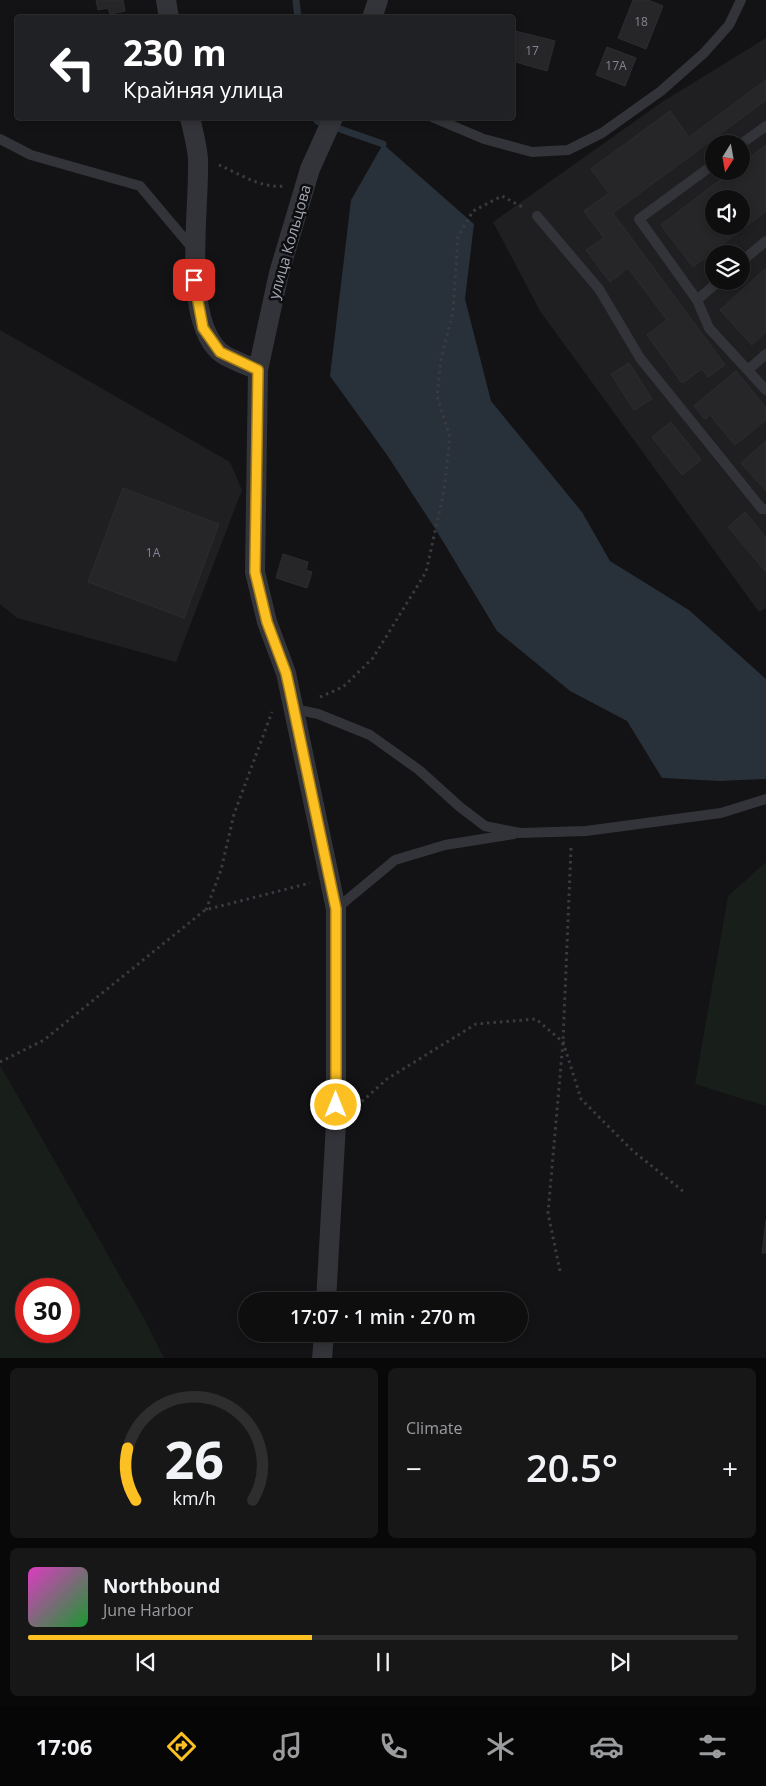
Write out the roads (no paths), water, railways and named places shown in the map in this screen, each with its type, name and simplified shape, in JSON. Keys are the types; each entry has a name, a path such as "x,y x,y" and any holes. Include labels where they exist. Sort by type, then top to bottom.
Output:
{"street":[{"path":"166,0 168,15"},
{"path":"373,15 378,0"},
{"path":"190,120 198,156 194,280 203,328 220,352 258,370"},
{"name":"улица Кольцова","path":"327,1292 336,1124 336,909 295,709 286,673 267,622 255,572 258,370 279,273 310,169 333,120"},
{"path":"322,1358 323,1342"}],"lane":[{"path":"439,120 484,139 532,152 568,150 602,133 661,91 704,54 729,26 741,0"},
{"path":"750,138 766,126"},
{"path":"0,140 31,155 140,186 196,252"},
{"path":"705,171 639,219 697,300 709,328 766,390"},
{"path":"537,216 599,289 640,358 762,509 766,509"},
{"path":"750,254 766,241"},
{"path":"697,300 709,290"},
{"path":"748,370 766,354"},
{"path":"295,709 318,714 370,736 419,770 460,807 485,826 520,833"},
{"path":"336,909 395,860 445,845 520,833 586,831 721,813 766,799"}],"waterway":[{"path":"296,0 298,15"},
{"path":"317,120 383,144"}]}
